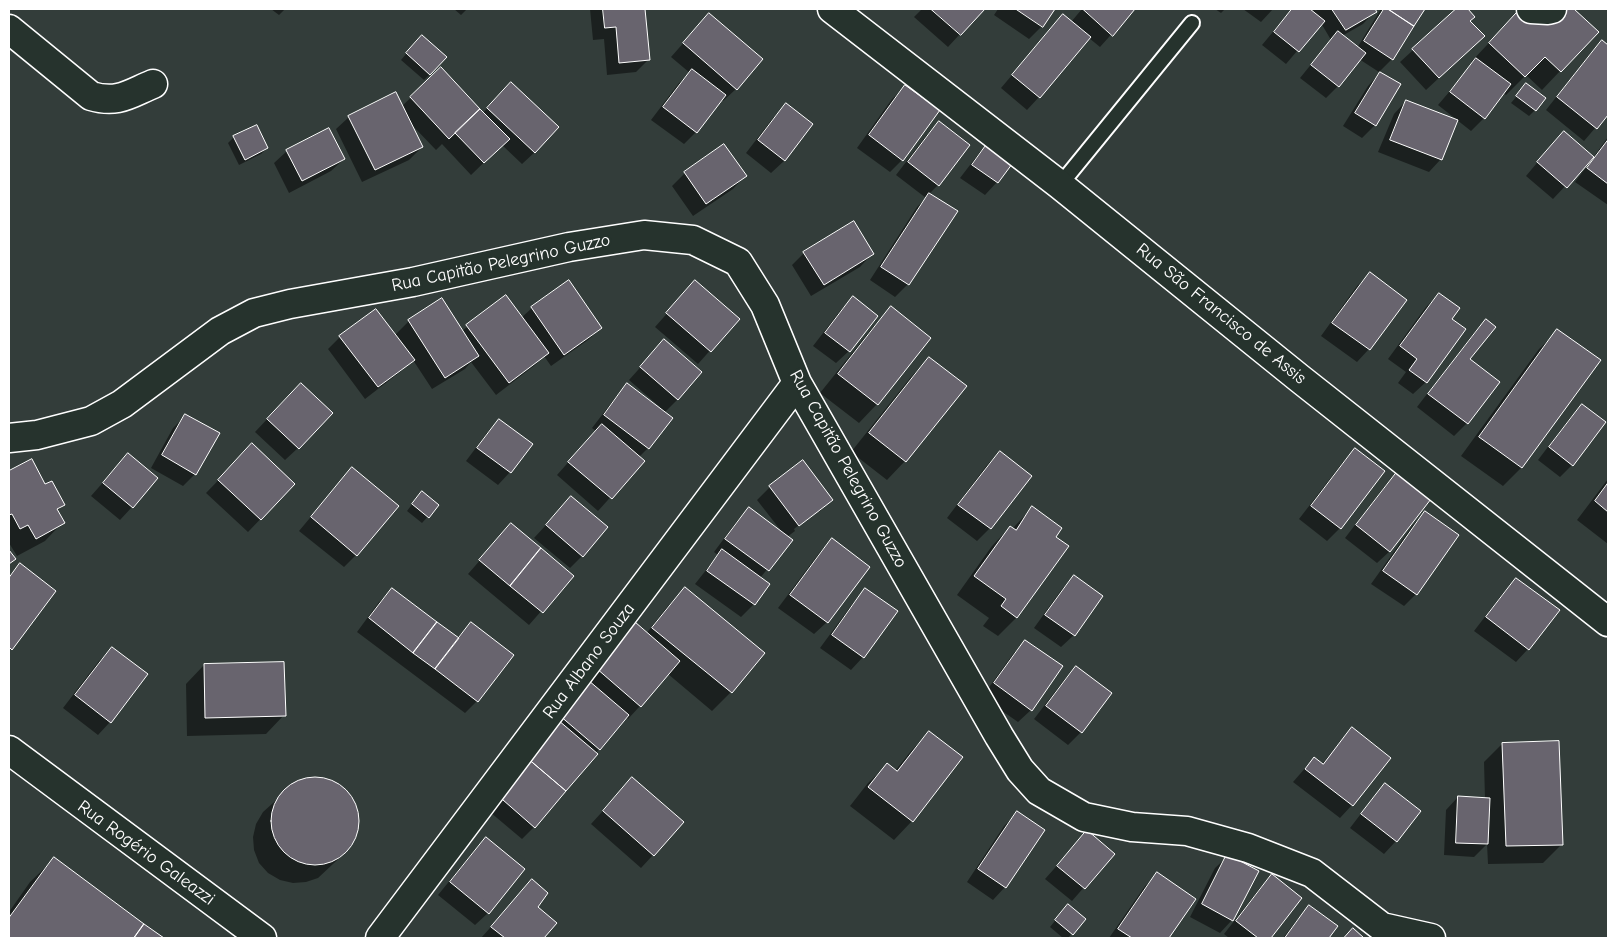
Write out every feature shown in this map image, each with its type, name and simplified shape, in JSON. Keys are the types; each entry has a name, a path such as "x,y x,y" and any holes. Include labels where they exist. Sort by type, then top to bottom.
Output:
{"street":[{"name":"Rua São Francisco de Assis","path":"832,9 1060,184 1299,378 1608,622"},
{"path":"1531,9 1552,9"},
{"path":"9,29 91,96 105,100 119,98 153,84"},
{"name":"Rua Capitão Pelegrino Guzzo","path":"9,438 37,435 91,420 122,404 220,331 254,313 290,304 413,282 569,246 644,235 693,240 738,262 765,305 797,383 999,736 1020,770 1039,791 1084,817 1132,826 1187,831 1276,858 1312,873 1389,933 1431,938"},
{"name":"Rua Albano Souza","path":"380,938 797,383"},
{"name":"Rua Rogério Galeazzi","path":"9,750 20,770 262,938"}],"lane":[{"path":"1060,184 1192,23"}],"building":[{"path":"603,9 645,9 650,60 619,63 616,27 605,28"},
{"path":"931,9 985,9 961,35"},
{"path":"1016,9 1055,9 1043,27"},
{"path":"1083,9 1135,9 1113,36"},
{"path":"1292,9 1310,9 1325,21 1299,52 1274,32"},
{"path":"1332,9 1375,9 1377,12 1346,30"},
{"path":"1384,9 1388,9 1414,26 1393,60 1364,41"},
{"path":"1388,9 1425,9 1414,26"},
{"path":"1456,9 1468,9 1475,17 1470,21 1485,36 1439,78 1412,49"},
{"path":"1520,9 1574,9 1599,32 1561,72 1545,57 1525,77 1489,43"},
{"path":"709,13 763,59 737,90 683,43"},
{"path":"1063,14 1091,37 1040,98 1012,75"},
{"path":"1338,31 1366,53 1339,87 1311,65"},
{"path":"422,35 447,57 430,75 406,53"},
{"path":"1602,40 1608,45 1608,115 1597,129 1557,97"},
{"path":"1476,58 1511,84 1485,119 1450,92"},
{"path":"441,67 480,109 449,139 410,97"},
{"path":"692,69 726,95 697,133 663,107"},
{"path":"1380,72 1401,84 1376,126 1355,113"},
{"path":"511,82 559,127 535,153 487,108"},
{"path":"1526,83 1546,98 1536,111 1516,96"},
{"path":"905,85 940,110 903,161 869,135"},
{"path":"396,92 423,147 375,170 348,116"},
{"path":"1406,100 1458,120 1442,160 1390,140"},
{"path":"786,103 813,124 785,161 758,140"},
{"path":"480,109 510,139 484,163 455,133"},
{"path":"939,121 970,145 939,186 908,162"},
{"path":"257,125 268,148 245,160 233,136"},
{"path":"329,128 345,159 302,181 286,150"},
{"path":"1564,131 1594,157 1567,188 1537,162"},
{"path":"992,137 1018,156 998,183 972,165"},
{"path":"1608,140 1608,184 1587,168"},
{"path":"724,144 747,176 706,204 684,172"},
{"path":"929,193 958,211 909,285 881,267"},
{"path":"854,221 874,254 824,285 803,252"},
{"path":"1370,272 1407,300 1370,350 1332,323"},
{"path":"569,280 602,328 564,355 531,307"},
{"path":"695,280 740,319 711,352 666,313"},
{"path":"1439,293 1460,308 1452,319 1466,329 1427,383 1409,370 1417,359 1400,346"},
{"path":"506,295 549,353 509,383 466,325"},
{"path":"853,296 878,316 850,352 825,333"},
{"path":"442,298 479,356 445,378 408,320"},
{"path":"891,306 931,338 878,405 838,374"},
{"path":"376,309 415,360 378,387 339,336"},
{"path":"1486,319 1496,327 1470,359 1500,382 1468,424 1428,394"},
{"path":"1557,329 1601,360 1522,468 1479,437"},
{"path":"664,339 702,372 678,400 640,367"},
{"path":"929,357 967,386 906,462 869,433"},
{"path":"301,383 333,413 299,449 267,419"},
{"path":"627,383 673,418 649,449 604,415"},
{"path":"1582,404 1606,422 1573,466 1549,447"},
{"path":"185,414 220,433 196,475 162,455"},
{"path":"499,419 533,444 511,473 477,448"},
{"path":"602,424 645,461 612,499 568,462"},
{"path":"252,443 295,484 261,520 218,480"},
{"path":"1355,448 1385,471 1341,529 1311,506"},
{"path":"1000,451 1032,476 991,529 958,505"},
{"path":"128,453 158,478 133,508 103,483"},
{"path":"32,459 45,484 52,481 65,505 57,509 65,523 36,539 28,525 20,529 12,514 9,515 9,471"},
{"path":"803,460 833,500 799,526 769,486"},
{"path":"352,467 399,506 357,556 311,517"},
{"path":"1397,472 1431,499 1390,552 1356,525"},
{"path":"1608,483 1608,512 1595,501"},
{"path":"422,491 439,505 429,518 412,504"},
{"path":"571,496 608,527 583,557 546,525"},
{"path":"1032,506 1062,528 1056,537 1069,546 1017,618 1001,606 1006,599 974,576 1010,526 1016,530"},
{"path":"749,507 793,540 769,571 725,539"},
{"path":"1425,511 1459,535 1417,595 1383,571"},
{"path":"511,523 541,548 510,586 479,560"},
{"path":"832,538 870,567 828,623 790,595"},
{"path":"541,548 574,576 543,613 510,586"},
{"path":"722,549 770,584 755,605 707,571"},
{"path":"9,550 16,559 9,564"},
{"path":"20,563 56,591 12,650 9,647 9,578"},
{"path":"1074,575 1103,596 1075,636 1045,615"},
{"path":"1516,578 1560,610 1529,650 1486,617"},
{"path":"685,587 765,653 732,693 652,628"},
{"path":"392,588 437,622 413,653 369,618"},
{"path":"865,588 898,611 864,658 832,635"},
{"path":"437,622 459,638 435,669 413,653"},
{"path":"471,622 514,655 478,702 435,669"},
{"path":"635,622 680,661 641,707 596,668"},
{"path":"1025,640 1063,666 1032,711 994,683"},
{"path":"112,647 148,674 111,723 75,695"},
{"path":"284,662 286,716 205,718 204,664"},
{"path":"1076,666 1112,693 1082,733 1046,706"},
{"path":"588,680 629,715 600,750 559,715"},
{"path":"558,720 598,754 566,791 526,757"},
{"path":"1352,727 1391,758 1353,806 1305,769 1314,757 1323,764"},
{"path":"929,731 963,757 913,822 868,787 887,763 897,771"},
{"path":"1559,741 1563,845 1506,846 1502,743"},
{"path":"526,757 566,791 535,828 495,793"},
{"path":"315,777 332,780 346,790 356,804 359,821 356,838 346,852 332,862 315,865 298,862 284,852 274,838 271,821 274,804 284,790 298,780"},
{"path":"632,777 684,822 654,856 603,811"},
{"path":"1385,783 1421,811 1397,842 1361,814"},
{"path":"1458,796 1490,798 1488,844 1456,843"},
{"path":"1017,811 1045,830 1006,888 978,869"},
{"path":"1087,830 1115,854 1085,889 1057,866"},
{"path":"486,837 525,869 489,914 450,882"},
{"path":"1227,854 1259,871 1233,921 1202,904"},
{"path":"54,857 144,924 134,938 9,938 9,918"},
{"path":"1157,872 1196,899 1169,938 1132,938 1118,929"},
{"path":"1272,874 1302,898 1271,938 1258,938 1236,921"},
{"path":"532,879 548,893 538,907 557,923 544,938 505,938 491,927"},
{"path":"1068,904 1086,919 1073,935 1055,920"},
{"path":"1309,905 1338,926 1329,938 1285,938"},
{"path":"144,924 164,938 134,938"},
{"path":"1353,928 1364,938 1344,938"}]}
